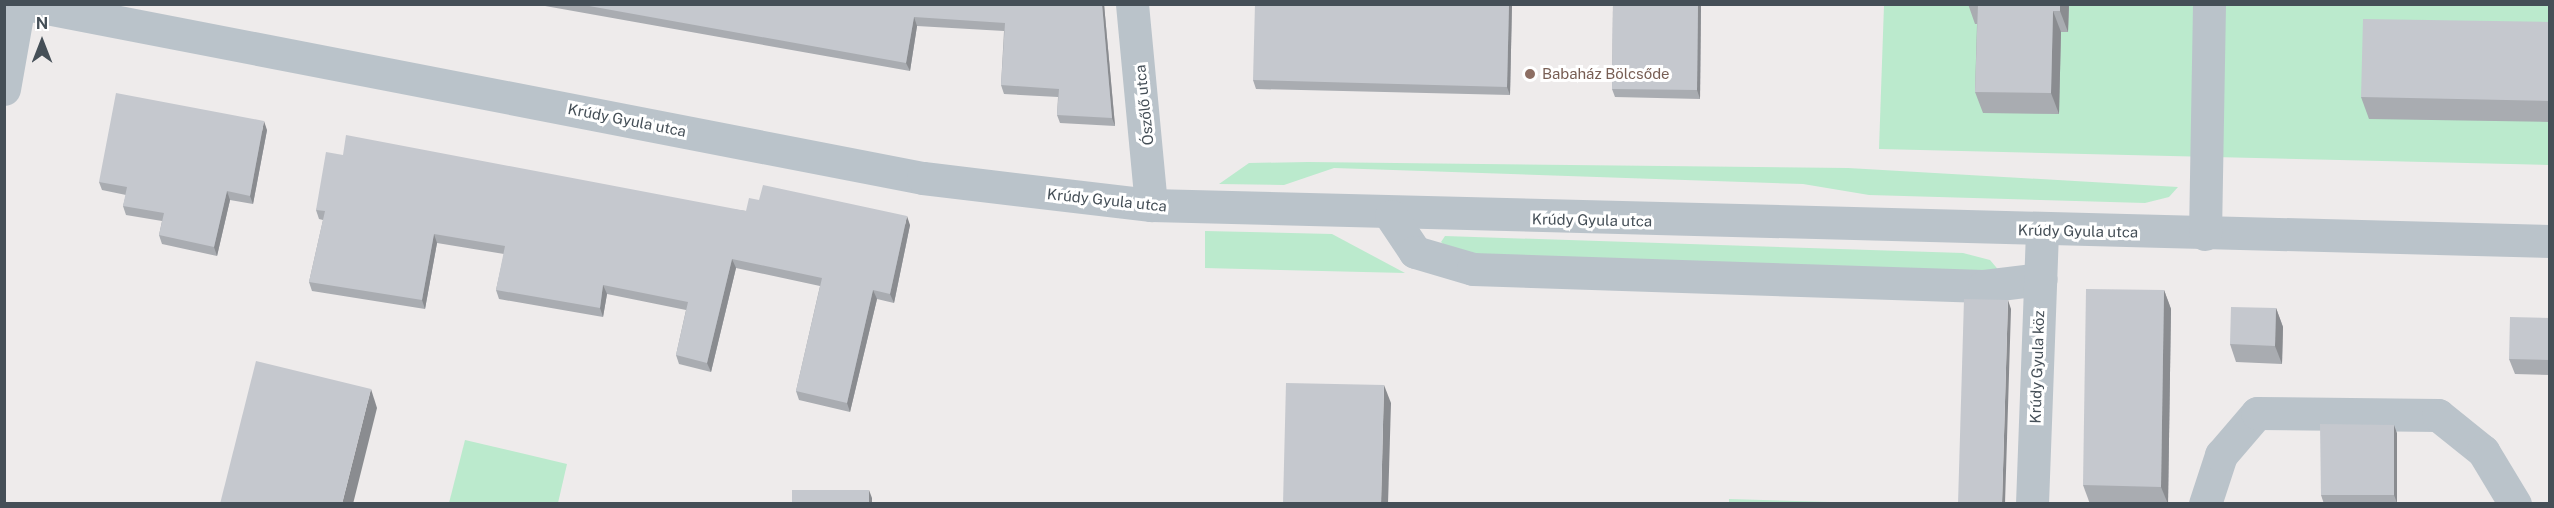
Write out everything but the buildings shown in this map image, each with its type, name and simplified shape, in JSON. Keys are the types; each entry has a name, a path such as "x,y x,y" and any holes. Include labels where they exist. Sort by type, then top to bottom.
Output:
{"street":[{"path":"4,89 20,4"},
{"name":"Krúdy Gyula utca","path":"26,4 923,177 1151,206 1391,216 2550,241"},
{"name":"Ószőlő utca","path":"1132,4 1151,206"},
{"path":"2205,234 2209,4"},
{"path":"1391,216 1415,252 1473,268 1984,286 2041,279"},
{"name":"Krúdy Gyula köz","path":"2032,504 2042,231"},
{"path":"2205,503 2222,455 2257,412 2438,416 2483,451 2515,504"}],"green space":[{"path":"1884,5 2549,5 2549,165 1879,149"},
{"path":"1249,163 1848,168 2178,187 2169,197 2145,203 1869,195 1803,184 1334,168 1284,185 1219,184"},
{"path":"1205,231 1332,234 1405,273 1205,268"},
{"path":"1445,236 1963,253 1990,260 2001,273 1500,258 1450,251 1441,242"},
{"path":"465,440 567,464 558,503 449,503"},
{"path":"1729,499 1865,503 1729,504"}],"place":[{"name":"Babaház Bölcsőde","path":"1530,74"}]}
